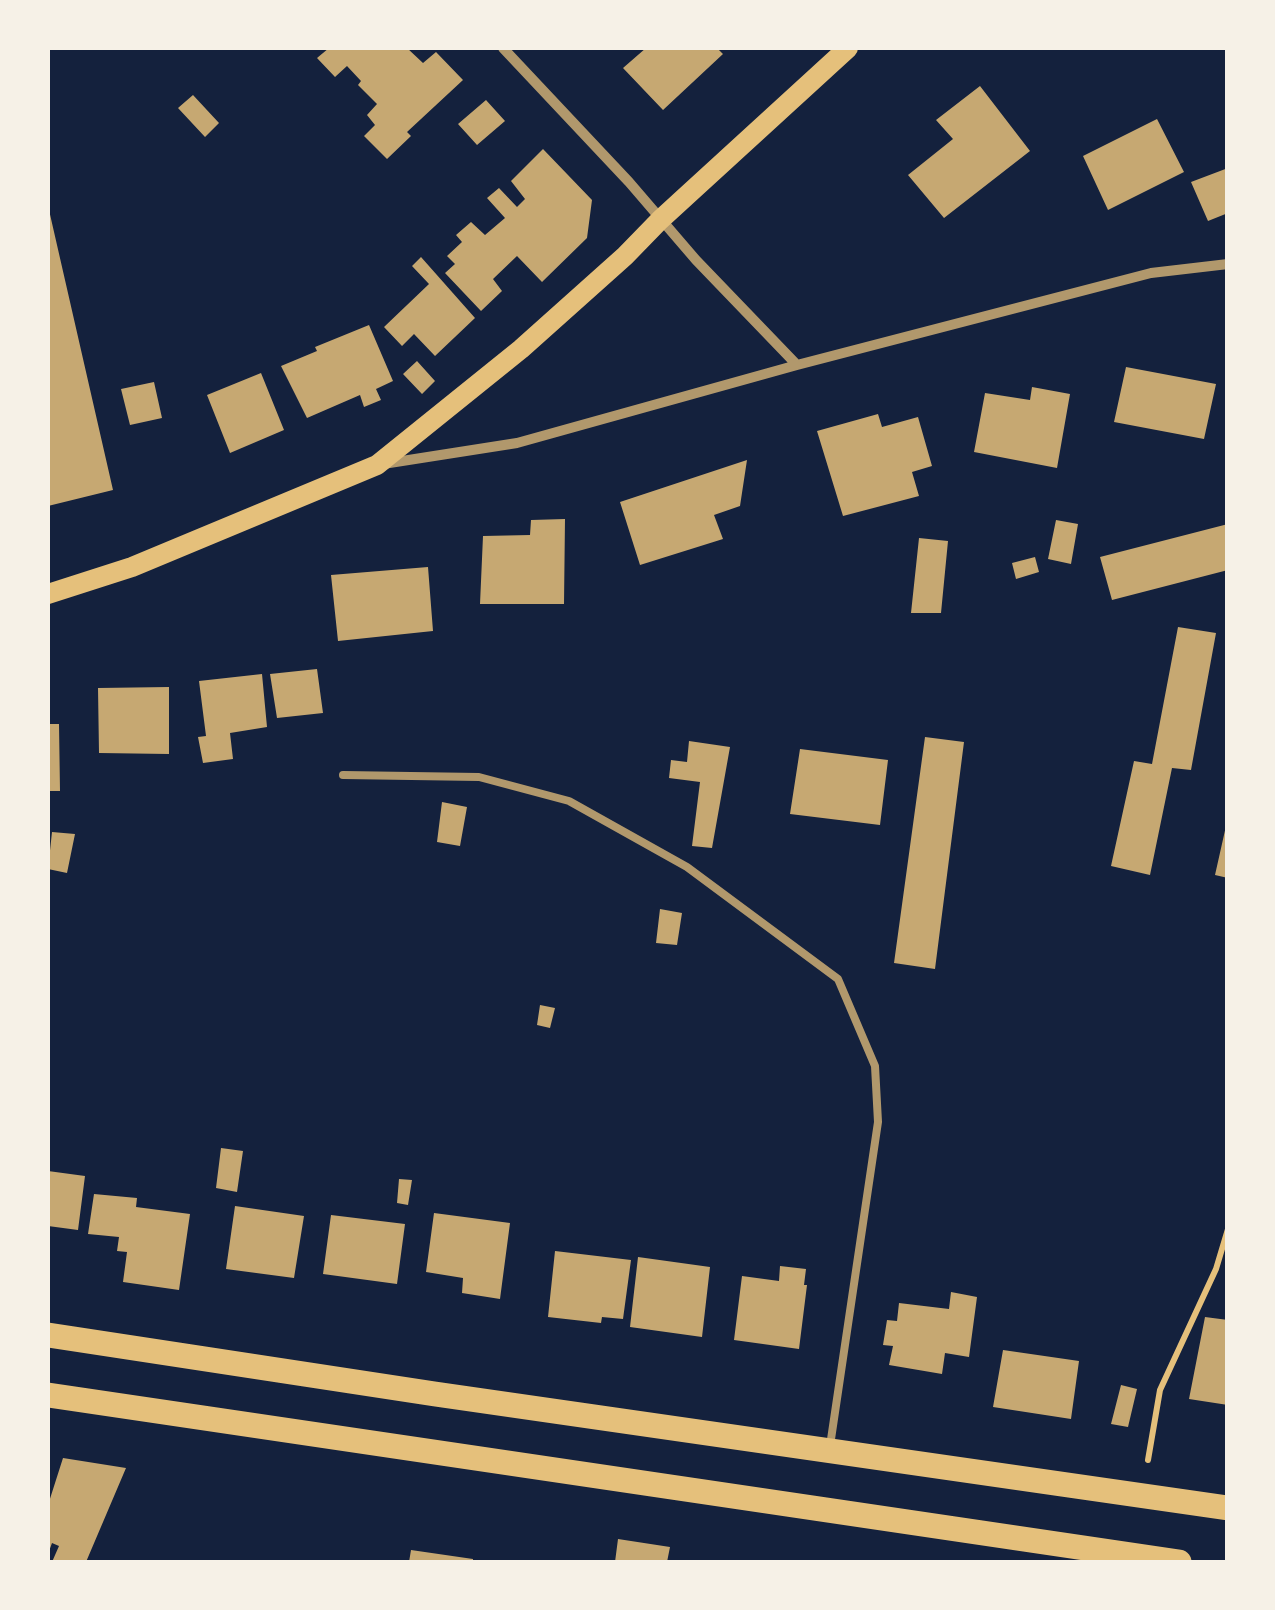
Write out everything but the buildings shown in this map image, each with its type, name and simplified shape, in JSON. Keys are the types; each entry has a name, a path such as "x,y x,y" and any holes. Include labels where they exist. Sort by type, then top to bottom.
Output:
{"main road":[{"path":"48,594 132,567 377,465 521,349 848,48"},
{"path":"48,1334 1228,1508"},
{"path":"48,1395 1179,1562"}],"street":[{"path":"503,48 797,365"},
{"path":"377,465 517,443 1151,273 1228,264"}],"lane":[{"path":"343,775 479,777 570,801 686,867 838,979 874,1066 878,1122 830,1450"}],"path":[{"path":"1141,1495 1160,1390 1216,1270 1228,1229"}]}
